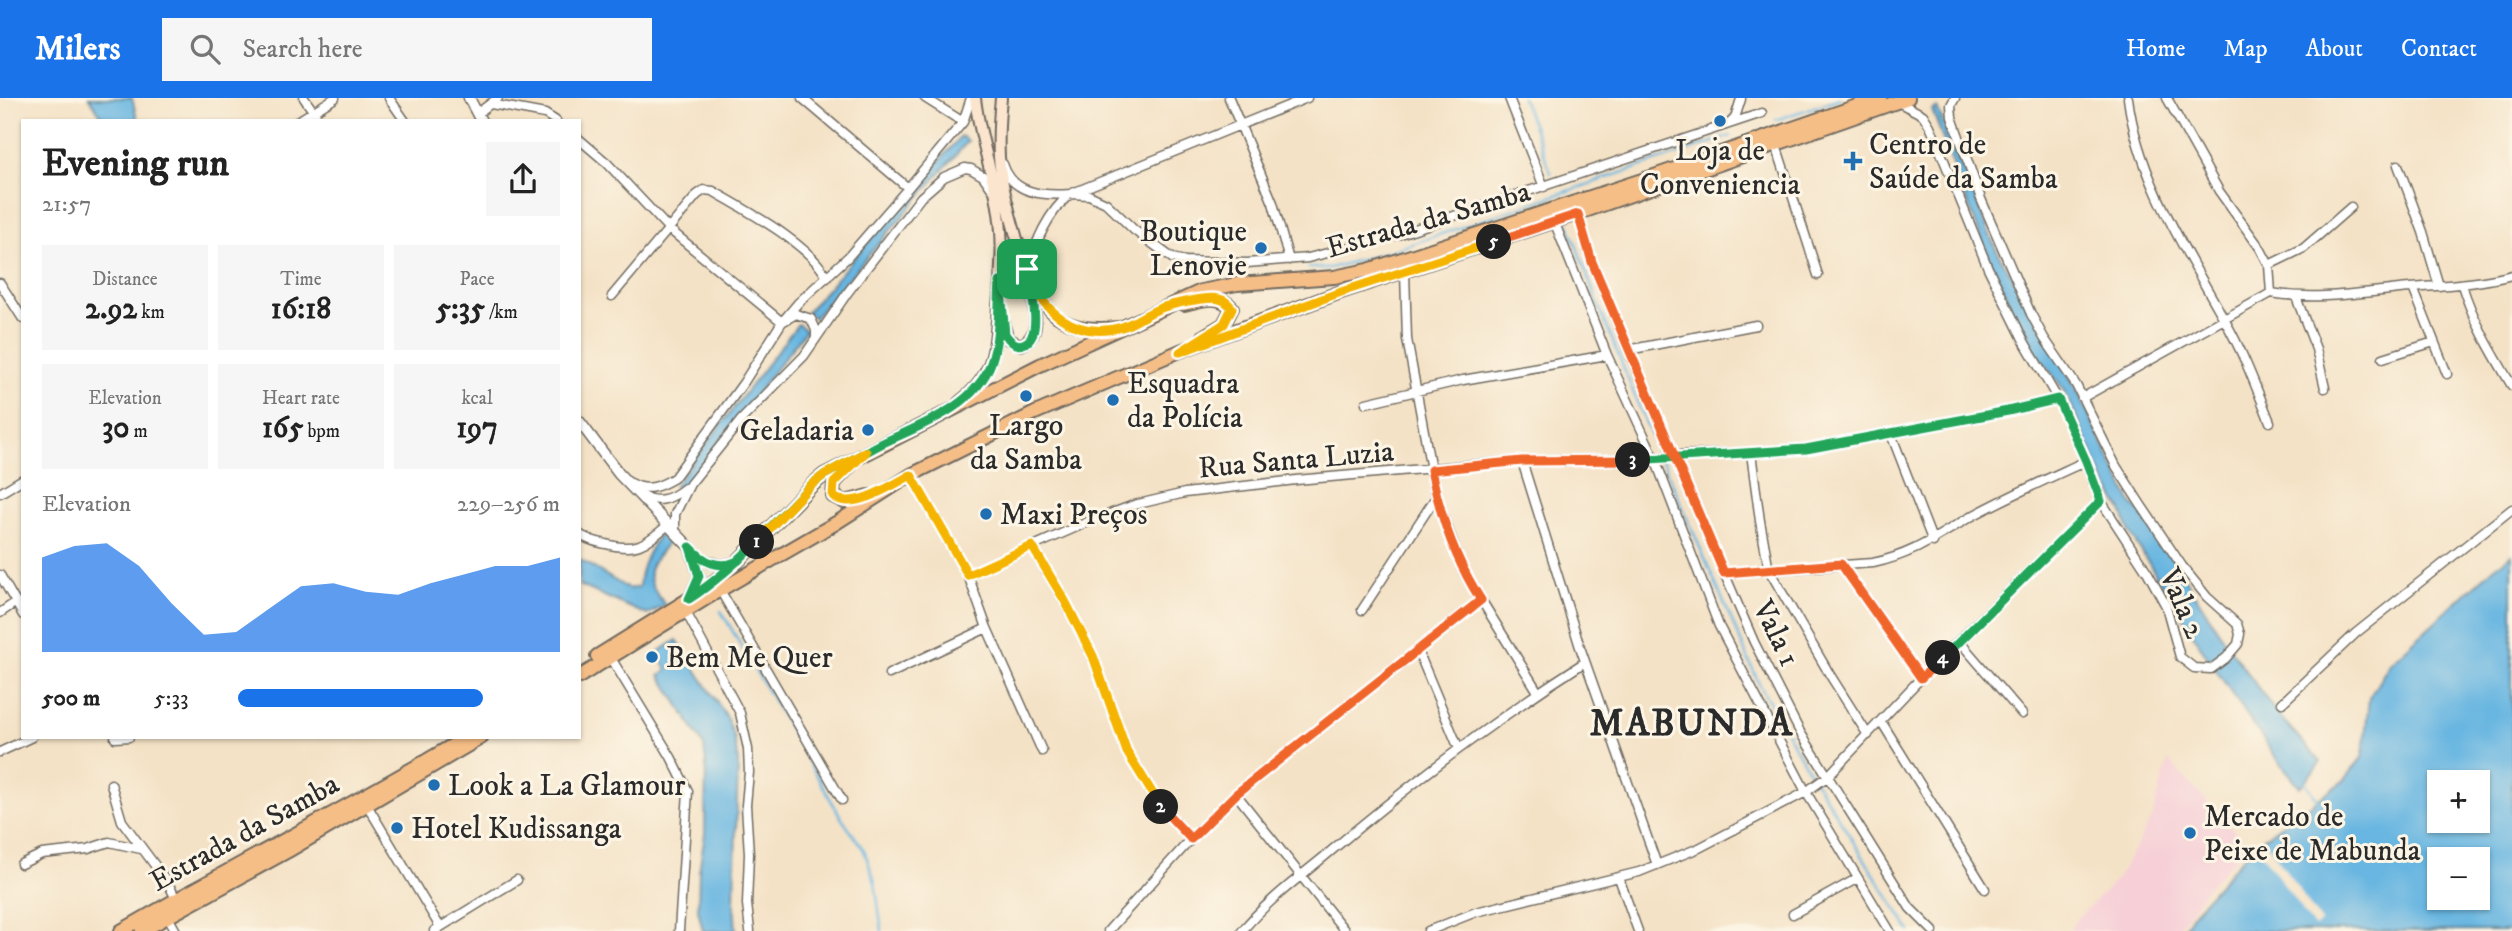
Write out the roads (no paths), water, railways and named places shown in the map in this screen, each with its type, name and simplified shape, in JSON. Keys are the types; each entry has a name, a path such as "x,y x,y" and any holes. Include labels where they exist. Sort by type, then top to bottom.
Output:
{"main road":[{"path":"947,411 971,393 988,370 996,345 1001,230 973,98"},
{"path":"1000,282 1005,334 1021,345 1030,340 1035,329 1035,318 1027,269 1005,189 998,125 1001,98"},
{"name":"Estrada da Samba","path":"682,609 738,561 811,485 824,475 947,411 1162,307 1221,286 1334,277 1368,270 1880,98"},
{"name":"Estrada da Samba","path":"581,676 682,609 836,523 911,475 1035,413 1180,352 1341,292 1578,214 1903,100"},
{"path":"1027,269 1041,301 1060,318 1089,328 1121,327"},
{"path":"1162,307 1217,298 1226,301 1232,308 1224,324 1180,352"},
{"path":"866,452 834,483 833,496 845,502 860,500 889,488"},
{"name":"Estrada da Samba","path":"581,666 651,629"},
{"name":"Estrada da Samba","path":"121,931 325,819 463,739"},
{"name":"Estrada da Samba","path":"142,931 367,806 479,739"}],"street":[{"path":"303,98 319,119"},
{"path":"301,119 335,98"},
{"path":"389,98 400,119"},
{"path":"469,98 479,117 498,98"},
{"path":"802,98 908,188"},
{"path":"925,98 962,122"},
{"path":"620,474 642,488 661,486 674,478 738,391 782,322 798,303 866,238 962,122 973,98"},
{"path":"1229,98 1273,203 1289,260"},
{"path":"1027,269 1041,231 1056,208 1070,194 1307,98"},
{"path":"1509,98 1544,187"},
{"name":"Vala 2","path":"1903,100 1923,116 1930,126 1988,268 2025,343 2058,399 2101,501 2166,606 2180,657 2193,668 2211,668 2226,658 2238,645 2240,634 2237,624 2207,597 2182,566 2116,466 2082,398 2031,314 1980,199 1952,117 1951,105 1955,98"},
{"path":"2128,98 2144,160 2155,188 2183,250 2225,320 2247,364 2270,422"},
{"path":"2166,98 2219,191 2260,248 2269,265 2271,293"},
{"path":"1728,125 1735,118 1741,99"},
{"name":"Estrada da Samba","path":"999,145 1004,169 1010,180 1020,187 1044,195 1089,195 1106,203 1142,237 1172,258 1185,261 1247,263 1308,258 1363,245 1762,113 1754,112 1741,99"},
{"path":"491,104 545,114 553,119"},
{"path":"581,141 607,163 669,229 782,322"},
{"path":"1776,145 1818,275"},
{"path":"2398,165 2423,232 2439,286"},
{"path":"671,529 674,514 690,484 743,419 814,343 834,311 921,197 944,177 957,170 971,169 988,181 995,198"},
{"path":"612,296 701,192 713,191 762,220 799,247 824,270 827,278"},
{"path":"2269,265 2304,248 2351,207"},
{"name":"Vala 1","path":"1578,214 1592,262 1628,351 1724,573 1800,732 1826,778 1910,908 1933,931"},
{"name":"Vala 1","path":"1554,221 1606,355 1657,459 1718,626 1808,791 1890,931"},
{"path":"1405,272 1407,339 1436,497 1464,572 1538,692"},
{"path":"2082,398 2271,293 2296,297 2462,285 2512,275"},
{"path":"0,283 21,316"},
{"path":"2462,285 2488,347 2512,386"},
{"path":"2413,288 2448,374"},
{"path":"2296,297 2316,349 2325,388"},
{"path":"782,322 796,314 807,316 814,323 816,330 814,343"},
{"path":"1628,351 1756,326"},
{"path":"2383,358 2434,342"},
{"path":"1366,403 1462,380 1606,355"},
{"name":"Rua Santa Luzia","path":"968,575 1135,505 1185,493 1296,480 1522,461 1657,459 1806,449 2058,399"},
{"path":"581,424 620,474 699,557 712,564 726,566 738,561"},
{"path":"1891,434 1933,542"},
{"path":"1751,453 1769,570 1868,734"},
{"path":"1522,461 1553,565 1657,865"},
{"path":"1724,573 1873,563 1893,559 1933,542 1998,503 2086,461"},
{"path":"911,475 968,575 986,628 1042,751"},
{"path":"0,493 21,480"},
{"path":"637,492 645,498 670,499 690,484"},
{"path":"1362,610 1436,497"},
{"path":"1428,931 1476,912 1619,878 1657,865 1735,830 1808,791 1826,778 1921,678 2101,501"},
{"path":"2282,703 2356,633 2512,509"},
{"path":"582,538 625,549 635,548 671,529"},
{"path":"1032,546 1065,601 1093,656 1127,752 1162,808 1191,839"},
{"path":"690,547 699,576 682,609 740,713 748,749 746,805 750,854 747,904 750,931"},
{"path":"1841,564 1921,678"},
{"path":"0,575 21,611"},
{"path":"720,590 842,800"},
{"path":"1108,931 1191,839 1236,794 1481,600"},
{"path":"0,613 16,602"},
{"path":"888,674 986,628"},
{"path":"1960,642 2022,714"},
{"path":"1418,651 1459,749"},
{"path":"611,658 671,757 688,791 679,931"},
{"path":"1242,931 1253,917 1368,818 1538,692 1586,662"},
{"path":"1881,721 1985,889"},
{"path":"0,752 28,739"},
{"path":"111,784 122,821 168,883 176,899"},
{"path":"1236,794 1345,931"},
{"path":"367,806 437,929 517,880"},
{"path":"21,864 41,854 88,849 109,842 141,849"},
{"path":"1619,878 1638,931"},
{"path":"1793,914 1858,878"},
{"path":"168,918 176,931"}],"water":[{"path":"89,98 132,98 137,119 104,119"},
{"path":"1937,108 1998,254 2074,385 2132,504 2149,522 2228,646 2274,710 2321,762 2300,787 2275,756 2209,660 2130,533 2065,391 2031,346 1989,258 1932,110"},
{"path":"961,136 968,141 814,318 807,312"},
{"path":"798,324 806,330 681,491 674,486"},
{"path":"662,530 671,538 650,571 652,585 665,605 647,615 581,586 581,560 629,589 639,587 650,551"},
{"path":"2512,555 2512,931 2183,931 2192,914 2255,844 2344,781 2363,756 2369,698 2390,663 2495,567"},
{"path":"677,640 726,716 734,736 738,762 734,902 736,931 703,931 698,910 699,871 705,834 704,746 660,675 667,670 658,652"}],"waterway":[{"path":"1522,98 1551,173"},
{"path":"1776,120 1840,98"},
{"path":"1308,268 1330,268 1385,253 1731,136"},
{"path":"1568,223 1640,409 1760,686 1810,773 1910,931"},
{"path":"721,611 842,819 864,850 875,882 882,931"},
{"path":"2303,779 2318,800"}],"place":[{"name":"Loja de Conveniencia","path":"1720,121"},
{"name":"Centro de Saúde da Samba","path":"1853,161"},
{"name":"Boutique Lenovie","path":"1261,248"},
{"name":"Largo da Samba","path":"1026,396"},
{"name":"Esquadra da Polícia","path":"1113,400"},
{"name":"Geladaria","path":"868,430"},
{"name":"Maxi Preços","path":"986,514"},
{"name":"Bem Me Quer","path":"652,657"},
{"name":"Look a La Glamour","path":"434,785"},
{"name":"Hotel Kudissanga","path":"397,828"},
{"name":"Mercado de Peixe de Mabunda","path":"2190,833"}],"district":[{"name":"MABUNDA","path":"1692,722"}]}
